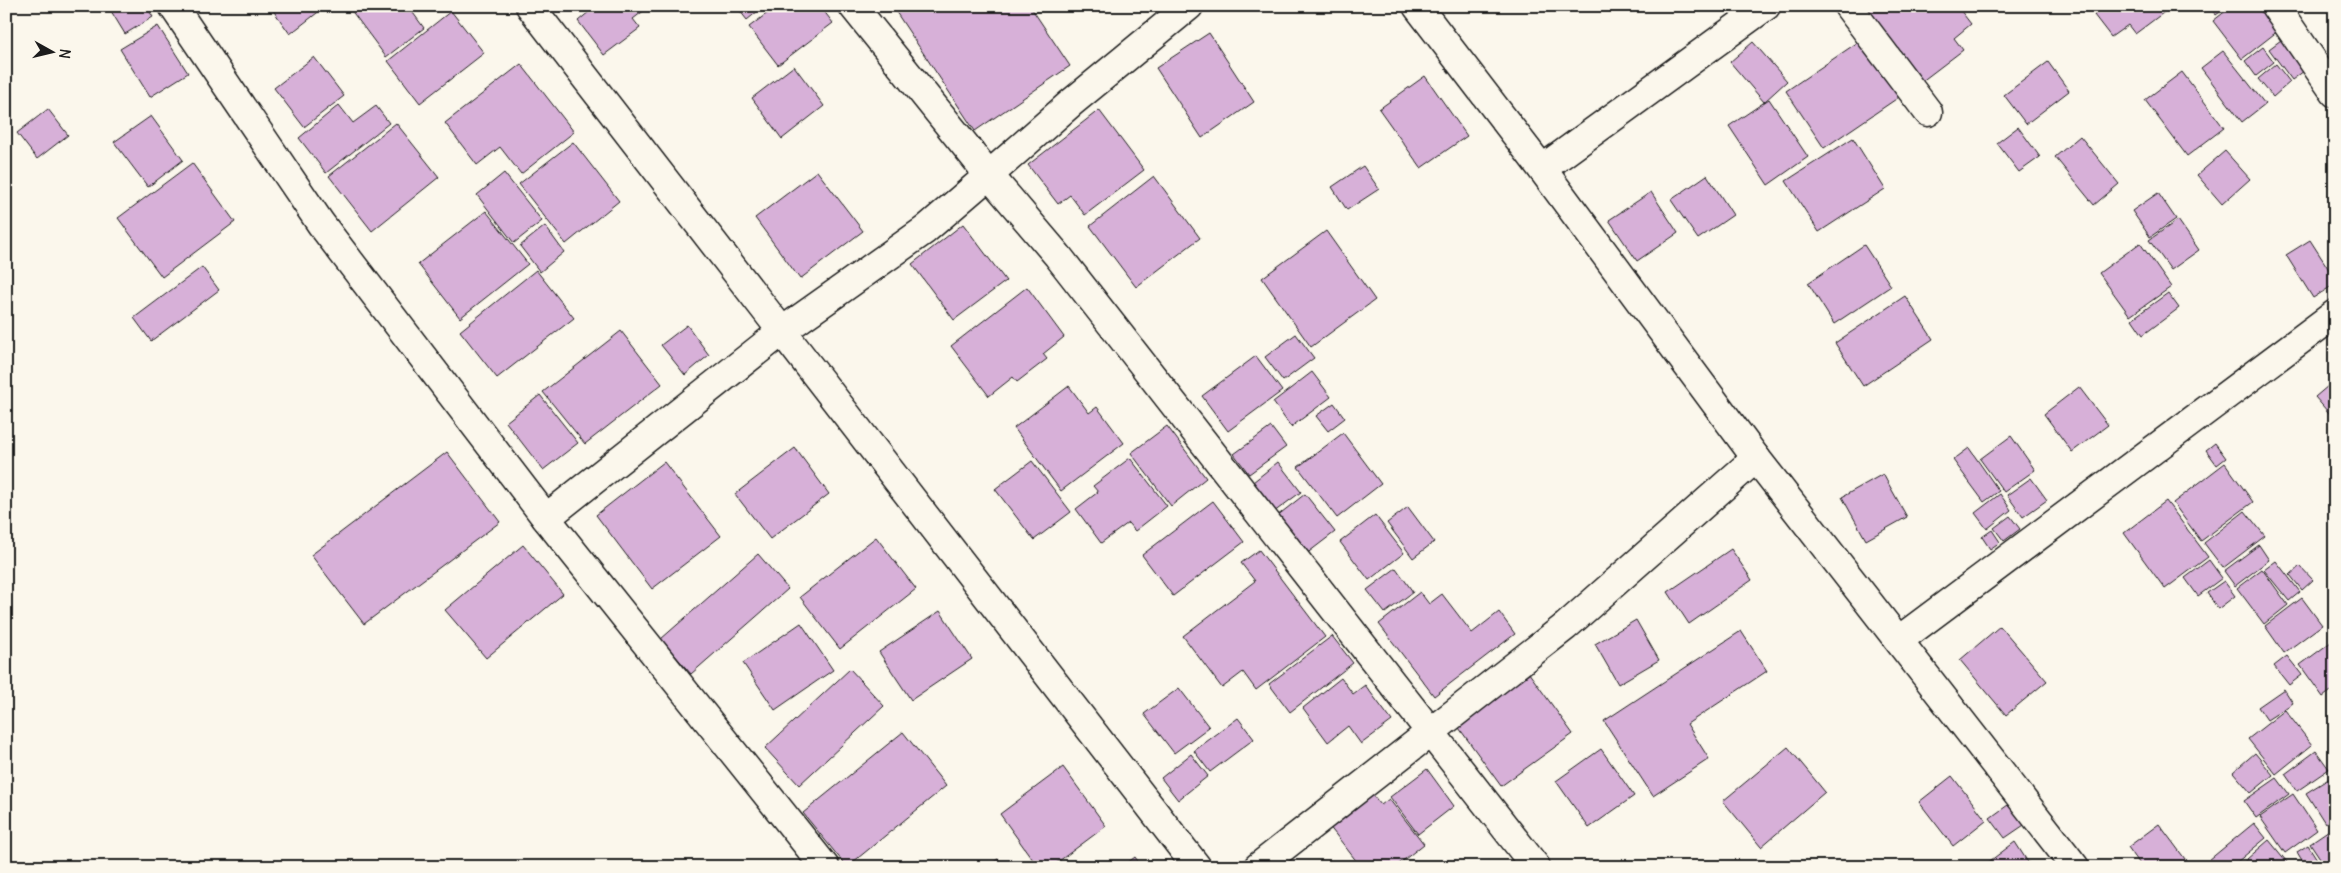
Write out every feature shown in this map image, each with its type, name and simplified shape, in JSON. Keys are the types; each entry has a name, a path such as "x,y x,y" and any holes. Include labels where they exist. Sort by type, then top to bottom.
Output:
{"street":[{"path":"173,6 321,224 546,518 825,867"},
{"path":"530,6 1197,867"},
{"path":"853,6 989,175 1058,256 1536,867"},
{"path":"546,518 781,332 925,230 1071,102 1189,6"},
{"path":"1418,6 1542,169 1756,458 2075,867"},
{"path":"1542,169 1766,6"},
{"path":"1848,6 1928,112"},
{"path":"2275,6 2335,93"},
{"path":"1899,640 2335,314"},
{"path":"1258,867 1566,626 1756,458"}],"building":[{"path":"108,6 146,6 153,17 125,34"},
{"path":"270,6 326,6 290,34"},
{"path":"348,6 408,6 424,28 386,57"},
{"path":"596,6 650,6 633,19 640,28 604,55 578,21"},
{"path":"736,6 764,6 747,20"},
{"path":"777,6 820,6 833,23 778,65 749,27"},
{"path":"892,6 1030,6 1070,66 975,131"},
{"path":"1862,6 1957,6 1971,24 1954,38 1963,50 1917,85"},
{"path":"2105,6 2171,7 2135,34 2128,25 2111,37 2094,15"},
{"path":"2210,6 2228,6 2216,15"},
{"path":"2232,6 2268,6 2283,27 2242,59 2213,21"},
{"path":"451,11 484,53 420,103 388,61"},
{"path":"158,26 188,73 150,97 120,49"},
{"path":"1209,33 1254,102 1202,138 1156,68"},
{"path":"1867,36 1905,93 1824,148 1786,91"},
{"path":"2285,37 2308,68 2292,80 2269,49"},
{"path":"1753,42 1787,81 1764,102 1730,62"},
{"path":"2263,47 2274,62 2256,76 2245,61"},
{"path":"2335,50 2335,60 2330,54"},
{"path":"2223,51 2265,104 2242,122 2201,68"},
{"path":"314,57 344,96 304,127 274,88"},
{"path":"2048,62 2069,91 2026,124 2004,95"},
{"path":"521,64 574,132 521,174 500,147 477,165 445,123"},
{"path":"2276,64 2290,82 2273,97 2258,79"},
{"path":"794,66 824,106 782,139 752,98"},
{"path":"2182,72 2224,128 2187,156 2145,100"},
{"path":"1425,76 1467,136 1421,168 1379,109"},
{"path":"1769,99 1808,157 1768,185 1729,126"},
{"path":"339,105 353,123 376,106 389,123 326,173 299,138"},
{"path":"48,109 68,135 37,159 17,133"},
{"path":"1099,110 1144,170 1085,215 1070,195 1058,204 1028,165"},
{"path":"151,116 183,160 148,187 114,142"},
{"path":"396,123 439,177 372,231 329,176"},
{"path":"2018,127 2040,157 2019,172 1997,143"},
{"path":"2080,136 2119,184 2094,205 2055,157"},
{"path":"1853,138 1885,189 1819,232 1786,181"},
{"path":"573,142 619,201 566,244 519,184"},
{"path":"2225,151 2250,179 2222,204 2197,175"},
{"path":"192,163 235,222 162,277 118,218"},
{"path":"1363,166 1379,189 1347,210 1332,187"},
{"path":"817,171 863,231 800,279 755,218"},
{"path":"504,173 542,221 514,243 477,195"},
{"path":"1707,175 1733,215 1698,239 1671,200"},
{"path":"1154,176 1200,238 1136,287 1090,226"},
{"path":"1651,192 1678,233 1637,261 1609,220"},
{"path":"2158,193 2176,219 2150,237 2132,211"},
{"path":"486,211 528,264 460,318 418,264"},
{"path":"2178,220 2199,250 2171,270 2149,240"},
{"path":"963,224 1006,281 954,320 912,264"},
{"path":"545,226 564,252 540,272 520,246"},
{"path":"1326,231 1375,300 1311,347 1262,278"},
{"path":"2310,240 2335,279 2335,284 2313,298 2286,255"},
{"path":"2140,243 2171,287 2130,316 2099,273"},
{"path":"1864,245 1891,286 1834,324 1808,283"},
{"path":"202,267 219,290 151,341 134,318"},
{"path":"536,270 574,318 497,378 460,331"},
{"path":"1027,287 1064,337 1043,354 1047,359 1017,382 1013,377 989,396 951,346"},
{"path":"2168,293 2179,308 2143,335 2132,319"},
{"path":"1905,296 1933,339 1863,386 1835,343"},
{"path":"687,325 709,355 685,375 661,345"},
{"path":"621,331 662,384 585,444 543,392"},
{"path":"1296,334 1314,358 1283,381 1265,357"},
{"path":"1256,356 1282,391 1228,431 1202,396"},
{"path":"1312,372 1331,397 1291,427 1273,402"},
{"path":"2335,380 2335,420 2315,397"},
{"path":"1069,386 1089,413 1097,407 1124,443 1061,491 1014,428"},
{"path":"2079,387 2108,425 2072,452 2044,414"},
{"path":"540,395 578,443 543,470 506,422"},
{"path":"1334,403 1345,418 1328,431 1316,416"},
{"path":"1167,426 1206,478 1171,506 1131,453"},
{"path":"1271,427 1286,447 1249,474 1234,454"},
{"path":"1343,433 1381,484 1337,518 1298,467"},
{"path":"2011,436 2035,470 2004,492 1980,459"},
{"path":"2215,443 2226,458 2217,465 2206,450"},
{"path":"795,448 829,494 770,539 735,494"},
{"path":"1969,448 1999,491 1984,502 1953,460"},
{"path":"447,452 500,522 364,624 311,555"},
{"path":"1130,458 1167,506 1135,531 1128,523 1101,543 1076,509 1098,492 1093,486"},
{"path":"1032,461 1071,512 1034,540 995,489"},
{"path":"664,462 721,536 652,589 596,515"},
{"path":"1278,462 1301,492 1270,515 1248,486"},
{"path":"2225,463 2253,502 2201,541 2173,503"},
{"path":"1883,474 1907,517 1866,540 1842,497"},
{"path":"2031,478 2047,500 2023,517 2007,495"},
{"path":"1305,494 1335,532 1301,558 1272,520"},
{"path":"2000,494 2011,510 1987,529 1975,513"},
{"path":"1213,501 1244,542 1173,596 1142,555"},
{"path":"2166,501 2208,557 2165,589 2124,533"},
{"path":"1408,507 1434,542 1413,558 1387,523"},
{"path":"2245,511 2265,536 2223,568 2204,543"},
{"path":"1375,515 1404,553 1369,580 1340,542"},
{"path":"2010,516 2020,529 2004,541 1994,528"},
{"path":"1992,530 2000,542 1990,549 1982,537"},
{"path":"876,537 916,589 840,649 800,597"},
{"path":"523,545 563,594 486,658 445,610"},
{"path":"2259,545 2269,560 2235,586 2224,571"},
{"path":"1731,549 1752,580 1689,624 1668,592"},
{"path":"1259,550 1325,637 1256,690 1243,672 1222,688 1183,636 1255,581 1241,563"},
{"path":"758,554 788,589 691,674 661,639"},
{"path":"2209,560 2222,578 2198,596 2185,578"},
{"path":"2276,561 2300,592 2289,601 2264,570"},
{"path":"2300,566 2313,580 2302,590 2290,575"},
{"path":"1396,568 1413,592 1385,613 1367,590"},
{"path":"2262,569 2288,605 2264,624 2237,588"},
{"path":"2224,581 2235,596 2218,609 2207,593"},
{"path":"1420,592 1429,604 1442,594 1472,633 1499,612 1515,634 1434,696 1379,624"},
{"path":"2302,598 2322,625 2284,653 2265,626"},
{"path":"940,611 972,659 911,700 879,652"},
{"path":"1636,620 1659,660 1618,684 1595,644"},
{"path":"801,623 833,670 775,710 743,663"},
{"path":"2000,626 2047,681 2006,715 1960,660"},
{"path":"1741,631 1767,671 1687,724 1709,759 1653,796 1604,721"},
{"path":"1332,636 1353,663 1290,712 1269,684"},
{"path":"2335,639 2335,688 2323,697 2300,665"},
{"path":"2287,656 2302,675 2289,685 2274,666"},
{"path":"850,669 884,706 799,785 765,748"},
{"path":"1526,669 1573,734 1501,786 1454,721"},
{"path":"1341,678 1353,694 1365,685 1392,721 1361,744 1348,726 1328,742 1303,708"},
{"path":"1179,688 1209,727 1174,753 1144,714"},
{"path":"2284,689 2293,703 2267,720 2258,707"},
{"path":"2285,710 2312,745 2276,774 2248,739"},
{"path":"1238,718 1254,739 1210,772 1194,751"},
{"path":"903,732 946,786 847,867 803,813"},
{"path":"1788,747 1825,792 1761,847 1723,801"},
{"path":"1601,749 1634,796 1589,828 1556,781"},
{"path":"2316,751 2329,769 2297,791 2285,774"},
{"path":"2255,753 2273,775 2251,793 2233,772"},
{"path":"1191,754 1208,776 1178,800 1161,778"},
{"path":"1063,767 1106,826 1051,867 1038,867 1000,814"},
{"path":"1427,769 1454,806 1418,834 1390,797"},
{"path":"2335,775 2335,817 2325,823 2306,793"},
{"path":"1952,776 1986,820 1953,846 1919,802"},
{"path":"2277,778 2289,794 2256,818 2244,801"},
{"path":"1369,790 1381,805 1389,799 1424,844 1395,867 1361,867 1329,826"},
{"path":"2293,794 2317,830 2285,853 2260,817"},
{"path":"2012,802 2027,823 2005,838 1990,818"},
{"path":"2254,823 2266,838 2231,867 2215,867 2209,860"},
{"path":"2159,824 2188,863 2182,867 2142,867 2128,847"},
{"path":"2335,826 2335,867 2326,867 2310,843"},
{"path":"2269,840 2291,867 2238,867 2247,859"},
{"path":"2015,842 2031,867 1982,867"},
{"path":"2308,845 2322,867 2306,867 2297,852"},
{"path":"1135,857 1142,867 1122,867"},
{"path":"998,859 1003,867 986,867"}]}
